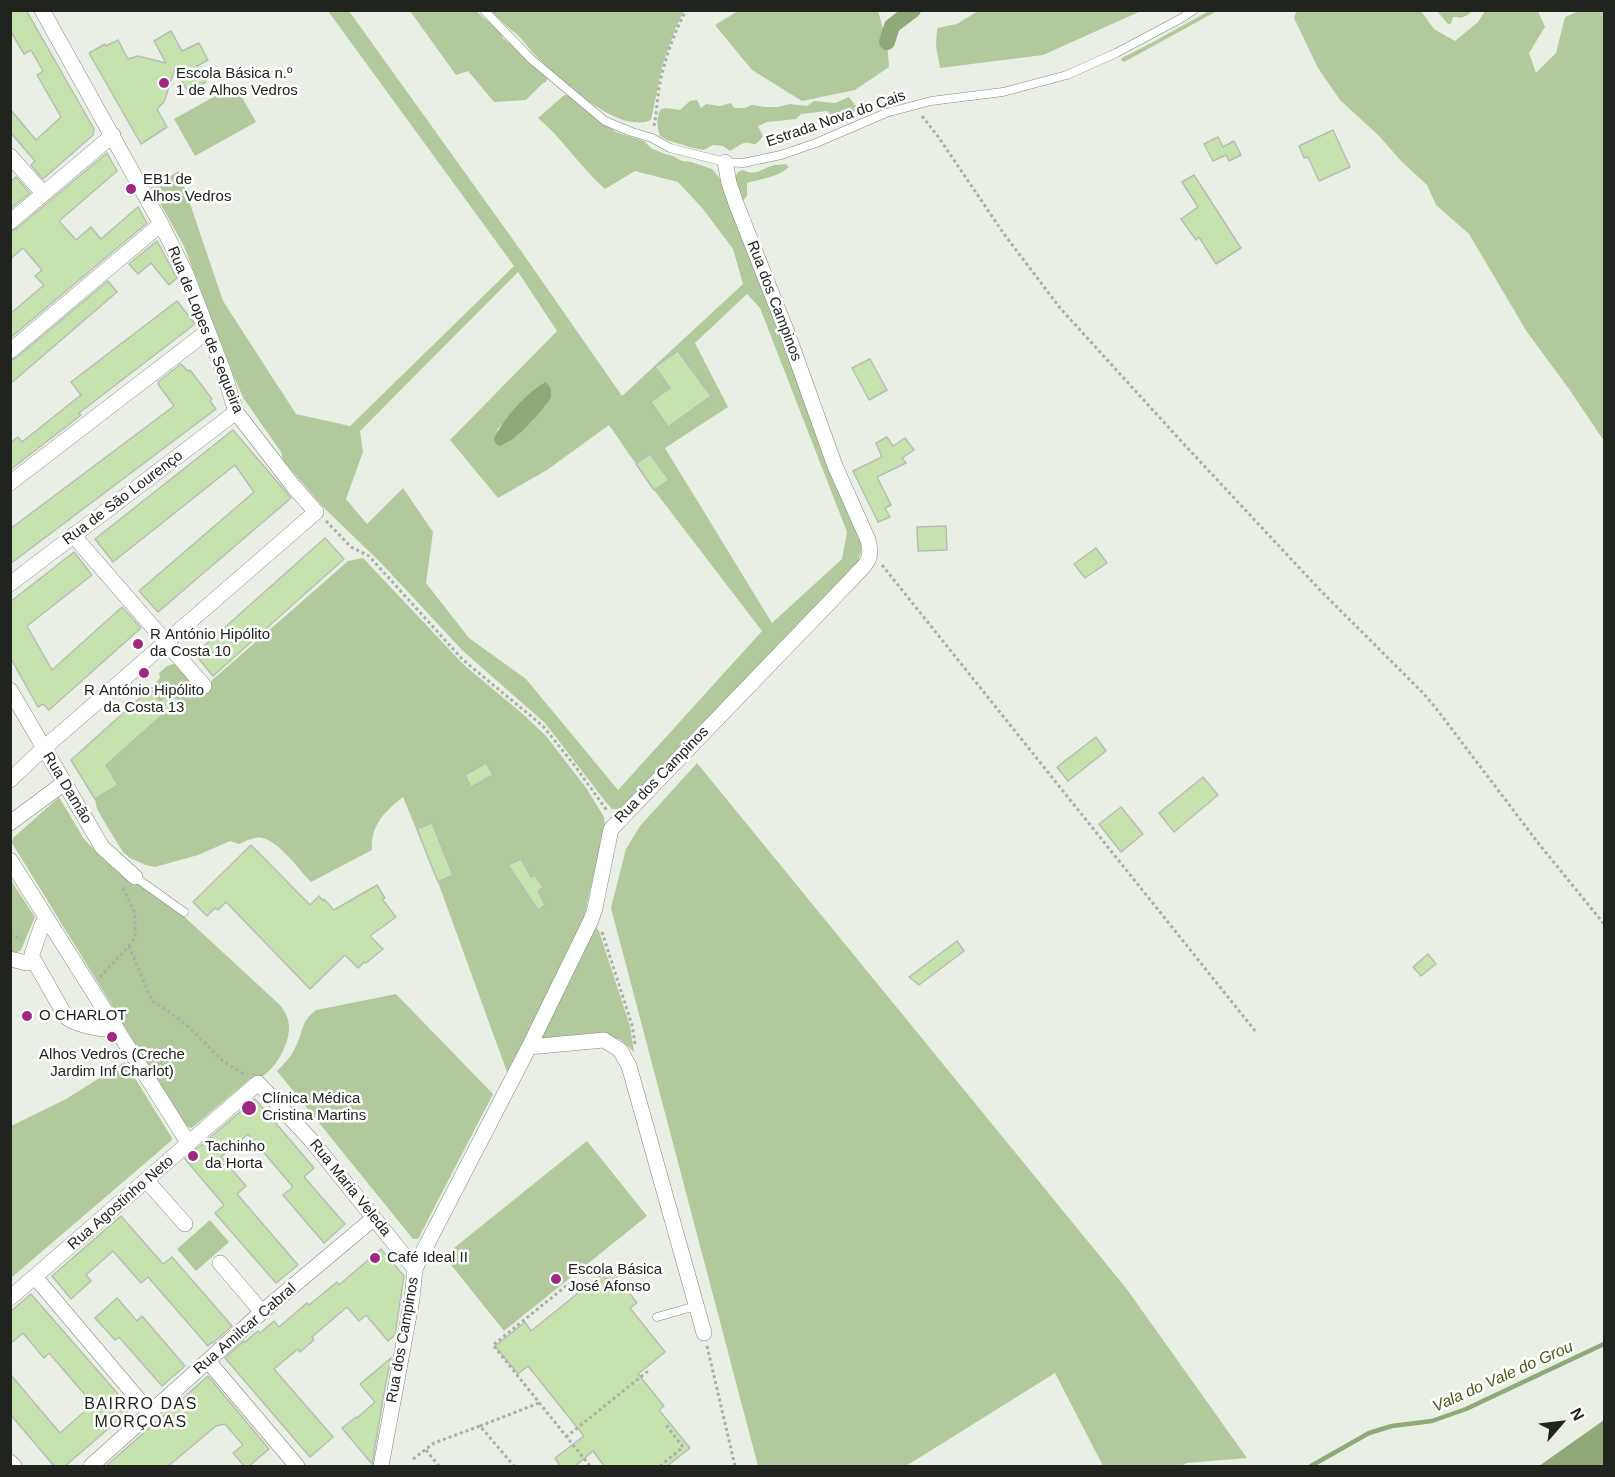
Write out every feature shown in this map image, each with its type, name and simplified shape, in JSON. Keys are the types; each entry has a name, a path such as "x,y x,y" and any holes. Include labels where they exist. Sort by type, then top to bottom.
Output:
{"street":[{"name":"Rua de Lopes de Sequeira","path":"42,10 161,224 186,274 224,373 236,412 316,512"},
{"path":"10,222 112,135"},
{"path":"10,156 43,193"},
{"name":"Rua dos Campinos","path":"381,1467 416,1269 591,920 611,829 851,580 868,561 871,552 865,532 835,466 788,335 737,206 725,162"},
{"path":"10,351 161,224"},
{"path":"10,483 208,331"},
{"name":"Rua de São Lourenço","path":"10,584 236,412"},
{"path":"10,780 316,512"},
{"path":"73,535 204,686"},
{"name":"Rua Damão","path":"10,690 102,847 135,877"},
{"path":"10,823 64,783"},
{"path":"10,860 189,1144"},
{"path":"46,917 32,954 70,1020 105,1029 117,1029"},
{"path":"10,959 27,963 34,961"},
{"path":"529,1047 604,1040 620,1050 629,1066 704,1333"},
{"name":"Rua Agostinho Neto","path":"10,1298 258,1083"},
{"name":"Rua Maria Veleda","path":"258,1083 311,1140 416,1269"},
{"path":"147,1181 185,1224"},
{"name":"Rua Amilcar Cabral","path":"91,1467 262,1312 374,1218"},
{"path":"220,1263 262,1312"},
{"path":"35,1277 150,1413"},
{"path":"208,1361 297,1467"},
{"path":"10,1462 14,1467"}],"lane":[{"name":"Estrada Nova do Cais","path":"484,10 531,59 605,121 652,138 670,148 725,162 743,163 781,155 816,143 886,113 931,101 1003,93 1067,75 1116,53 1194,10"},
{"path":"135,877 184,912"},
{"path":"657,1317 696,1306"}],"path":[{"path":"652,138 660,84 667,56 676,29 686,10"},
{"path":"916,105 1004,234 1060,308 1319,589 1430,701 1539,844 1605,924"},
{"path":"316,512 351,547 369,556 463,660 543,726 616,823"},
{"path":"871,552 1256,1032"},
{"path":"90,987 135,937 135,913 119,882"},
{"path":"595,908 632,1025 635,1044"},
{"path":"10,934 27,942"},
{"path":"129,946 152,1001 190,1029 223,1061 258,1083"},
{"path":"572,1282 493,1345 590,1467"},
{"path":"704,1333 735,1467"},
{"path":"567,1437 648,1371"},
{"path":"413,1459 434,1443 539,1403"},
{"path":"660,1467 683,1447 666,1425"},
{"path":"480,1426 514,1467"},
{"path":"426,1450 439,1467"}],"shaded area":[{"path":"1297,10 1421,11 1434,29 1455,41 1478,22 1485,11 1538,11 1545,27 1529,53 1536,73 1556,53 1565,17 1579,11 1604,11 1604,441 1527,332 1469,234 1436,205 1427,185 1340,100 1318,68 1294,18"},
{"path":"328,11 349,11 622,396 743,284 733,249 703,209 678,182 635,171 605,189 538,118 563,96 572,95 585,110 616,132 644,141 651,148 682,161 712,169 722,181 862,543 857,564 619,809 612,809 605,801 545,723 463,651 381,563 321,505 283,460 281,452 244,399 222,348 184,246 151,187 179,171 223,301 296,414 350,426 514,266","holes":["518,272 557,331 450,440 498,498 547,470 609,425 636,464 651,454 669,480 654,490 762,631 618,790 526,679 469,638 426,583 433,532 403,488 367,524 346,499 363,452 360,431","747,294 760,308 847,532 842,559 772,623 665,448 728,407 695,343","527,396 545,406 507,443 501,446 497,430"]},
{"path":"410,11 476,11 527,58 528,63 548,77 546,82 526,100 494,102 468,71 456,75"},
{"path":"490,11 684,11 663,63 651,120 637,122 622,119 589,102 536,56 517,34"},
{"path":"738,11 878,11 887,42 889,67 855,90 802,101 752,70 715,25"},
{"path":"978,11 1141,11 1043,55 940,68 936,46 937,28 957,24"},
{"path":"1209,11 1217,11 1124,62 1121,60 1122,58"},
{"path":"1437,11 1472,11 1460,18 1453,17 1451,24 1448,24"},
{"path":"235,85 256,122 195,156 174,119"},
{"path":"849,97 860,108 853,113 845,111 840,118 833,117 827,111 801,114 796,119 767,122 758,126 763,136 757,143 744,143 730,151 723,146 713,145 704,150 693,148 667,140 660,136 658,129 661,109 680,110 690,101 697,100 701,108 706,104 720,106 731,103 734,108 745,108 752,105 807,106 814,101 835,103"},
{"path":"786,164 789,167 780,173 747,183 747,196 743,201 733,180 738,172 760,171 773,165"},
{"path":"546,382 551,389 551,398 515,437 501,446 496,444 494,439 509,415 531,392"},
{"path":"363,558 464,665 546,736 587,789 604,817 605,826 584,917 507,1072 438,882 403,797 390,808 376,826 372,850 311,882 275,844 259,838 239,844 230,841 198,855 155,867 146,865 123,852 97,809 95,799 118,785 106,765 168,710 150,689 160,678 159,673 167,666 177,663 208,687 211,681 348,561"},
{"path":"697,763 1126,1288 1247,1458 1187,1463 1181,1466 1103,1466 1055,1373 906,1466 758,1466 611,908 626,849 640,826"},
{"path":"59,797 84,839 106,862 129,881 144,887 176,909 280,1005 287,1018 289,1027 286,1043 271,1069 265,1075 250,1079 191,1128 186,1126 12,843 13,838"},
{"path":"10,879 35,917 21,950 13,954 10,953"},
{"path":"594,927 599,931 630,1026 634,1052 621,1040 601,1034 540,1039"},
{"path":"396,994 493,1094 418,1239 413,1239 277,1071 298,1042 307,1019 316,1010"},
{"path":"125,1062 172,1138 171,1141 11,1278 11,1126 66,1099"},
{"path":"587,1141 647,1216 504,1331 444,1256"},
{"path":"210,1220 229,1242 196,1271 177,1249"},
{"path":"1604,1420 1604,1466 1539,1466"}],"building":[{"path":"10,10 26,10 94,129 93,135 43,179 31,165 35,161 10,132 10,109 36,140 61,117 37,75 43,71 31,50 24,54 10,30"},
{"path":"171,31 182,51 199,43 208,60 197,66 206,82 188,92 175,68 164,102 157,109 167,127 141,144 89,53 118,40 128,59 138,56 166,63 154,41"},
{"path":"1333,130 1350,167 1319,181 1308,157 1304,158 1299,146"},
{"path":"1218,137 1223,147 1234,141 1241,155 1229,161 1226,155 1213,161 1204,144"},
{"path":"107,153 117,171 59,221 76,240 91,227 101,239 138,207 147,223 10,338 10,314 44,285 35,276 42,270 23,248 10,259 10,232"},
{"path":"1194,175 1241,248 1216,264 1199,237 1196,240 1181,219 1198,207 1182,182"},
{"path":"16,177 30,193 10,209 10,182"},
{"path":"157,241 177,278 169,285 151,263 138,274 129,264"},
{"path":"108,281 117,292 10,384 10,361"},
{"path":"177,301 195,324 79,413 81,415 10,470 10,443 18,437 22,442 81,395 71,382"},
{"path":"678,351 711,396 668,427 651,402 670,388 655,367"},
{"path":"870,359 887,390 869,400 852,368"},
{"path":"181,364 188,371 190,370 212,399 210,401 216,409 10,564 10,529 174,406 158,382"},
{"path":"233,430 291,498 158,612 139,591 254,492 235,465 113,562 95,539"},
{"path":"887,437 893,446 905,438 914,450 902,458 906,463 877,477 891,505 885,508 890,517 878,522 853,471 882,457 876,443"},
{"path":"650,454 669,480 654,490 636,464"},
{"path":"946,526 947,550 918,551 917,527"},
{"path":"325,538 344,559 213,676 195,654"},
{"path":"1096,548 1107,563 1085,578 1074,564"},
{"path":"74,552 92,575 27,626 52,670 122,607 141,628 49,710 43,704 38,707 10,657 10,602"},
{"path":"150,689 160,701 171,691 179,700 106,765 118,785 95,799 71,760"},
{"path":"1096,737 1106,751 1068,781 1057,767"},
{"path":"486,763 493,775 471,787 465,775"},
{"path":"1203,777 1218,795 1174,832 1159,813"},
{"path":"1121,807 1143,834 1121,852 1099,824"},
{"path":"432,823 453,875 438,882 417,829"},
{"path":"251,845 310,905 319,896 334,910 377,885 385,898 382,899 396,917 370,936 383,949 358,968 345,955 310,989 226,902 207,916 193,902"},
{"path":"521,859 531,877 535,875 543,887 538,891 545,905 538,910 508,865"},
{"path":"957,941 964,951 919,985 909,977"},
{"path":"1428,954 1436,964 1421,976 1413,967"},
{"path":"255,1099 314,1168 304,1177 345,1224 324,1243 283,1195 293,1187 248,1134 221,1157 246,1186 237,1194 298,1265 276,1283 215,1213 224,1205 185,1159"},
{"path":"121,1216 163,1264 172,1257 232,1326 213,1343 208,1346 148,1277 141,1283 113,1251 86,1275 91,1281 71,1299 52,1276"},
{"path":"381,1249 404,1276 395,1335 388,1341 366,1315 359,1321 347,1307 312,1337 314,1340 300,1352 298,1349 274,1369 333,1437 310,1457 225,1358 244,1341 258,1331 260,1333 274,1321 279,1327 337,1282 339,1285"},
{"path":"614,1273 637,1303 630,1308 665,1352 638,1374 664,1406 659,1410 690,1448 666,1467 605,1467 593,1451 574,1467 561,1467 555,1458 584,1436 528,1366 518,1374 495,1346 525,1322 531,1331 602,1274 606,1279"},
{"path":"31,1294 131,1409 64,1467 55,1467 10,1414 10,1374 60,1433 93,1404 49,1353 44,1358 23,1333 10,1344 10,1312"},
{"path":"117,1298 137,1321 142,1316 185,1366 162,1386 119,1337 115,1340 95,1318"},
{"path":"391,1358 372,1464 342,1428 375,1402 360,1384"},
{"path":"208,1376 269,1449 245,1467 233,1453 243,1445 225,1424 216,1426 167,1467 105,1467"}],"waterway":[{"path":"887,42 892,26 913,10"},
{"name":"Vala do Vale do Grou","path":"1311,1466 1369,1433 1392,1426 1432,1421 1466,1409 1604,1344"}],"place":[{"name":"Escola Básica n.º 1 de Alhos Vedros","path":"164,83"},
{"name":"EB1 de Alhos Vedros","path":"131,189"},
{"name":"R António Hipólito da Costa 10","path":"138,644"},
{"name":"R António Hipólito da Costa 13","path":"144,673"},
{"name":"O CHARLOT","path":"27,1016"},
{"name":"Alhos Vedros (Creche Jardim Inf Charlot)","path":"112,1037"},
{"name":"Clínica Médica Cristina Martins","path":"249,1108"},
{"name":"Tachinho da Horta","path":"193,1156"},
{"name":"Café Ideal II","path":"375,1258"},
{"name":"Escola Básica José Afonso","path":"556,1279"}],"district":[{"name":"BAIRRO DAS MORÇOAS","path":"141,1414"}]}
